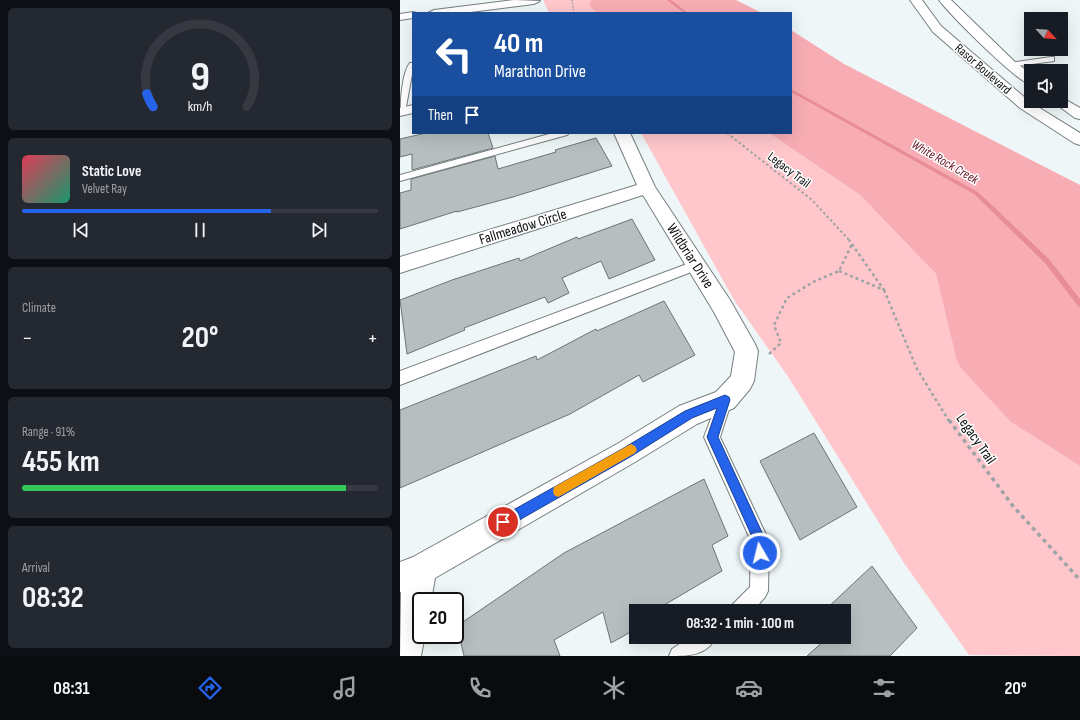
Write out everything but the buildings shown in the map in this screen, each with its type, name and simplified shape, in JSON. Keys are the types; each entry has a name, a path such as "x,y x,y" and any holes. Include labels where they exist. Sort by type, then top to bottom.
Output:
{"street":[{"path":"442,12 534,0 542,12"},
{"name":"Rasor Boulevard","path":"916,0 937,29 1025,105 1080,140"},
{"name":"Rasor Boulevard","path":"945,0 1010,65 1024,75"},
{"path":"401,17 412,15"},
{"path":"984,69 1010,65"},
{"path":"1068,107 1080,115"},
{"name":"Wildbriar Drive","path":"622,134 647,188 695,266 722,306 747,351 733,391"},
{"name":"Fallmeadow Circle","path":"400,265 647,188"},
{"path":"404,656 410,573 626,453 688,415 733,391"}],"lane":[{"path":"1010,65 1051,59"},
{"path":"405,111 409,69 412,66"},
{"path":"400,178 560,134"},
{"path":"400,378 695,266"},
{"path":"733,391 712,437 760,541 759,590 746,604"},
{"path":"679,656 696,644"}],"path":[{"path":"572,0 574,12"},
{"name":"Legacy Trail","path":"728,134 812,200 852,244 884,290 916,367 953,426 995,484 1044,542 1080,580"},
{"path":"772,352 782,343 774,325 787,298 815,281 839,271 852,244"},
{"path":"839,271 884,290"}],"shaded area":[{"path":"543,0 591,0 589,6 596,12 549,12"},
{"path":"591,0 736,0 760,12 596,12 589,6"},
{"path":"792,31 844,64 1080,185 1080,466 1011,422 961,368 956,358 936,274 860,195 770,134 792,134"},
{"path":"642,134 770,134 860,195 936,274 956,358 1011,422 1080,466 1080,656 969,655 904,563 789,378 734,300"}],"waterway":[{"name":"White Rock Creek","path":"669,0 685,12"},
{"name":"White Rock Creek","path":"792,91 976,193 1047,261 1080,304"}],"slow traffic":[{"path":"558,491 631,450"}],"route":[{"path":"503,522 626,453 688,415 725,400 712,437 760,541 760,553"}]}
